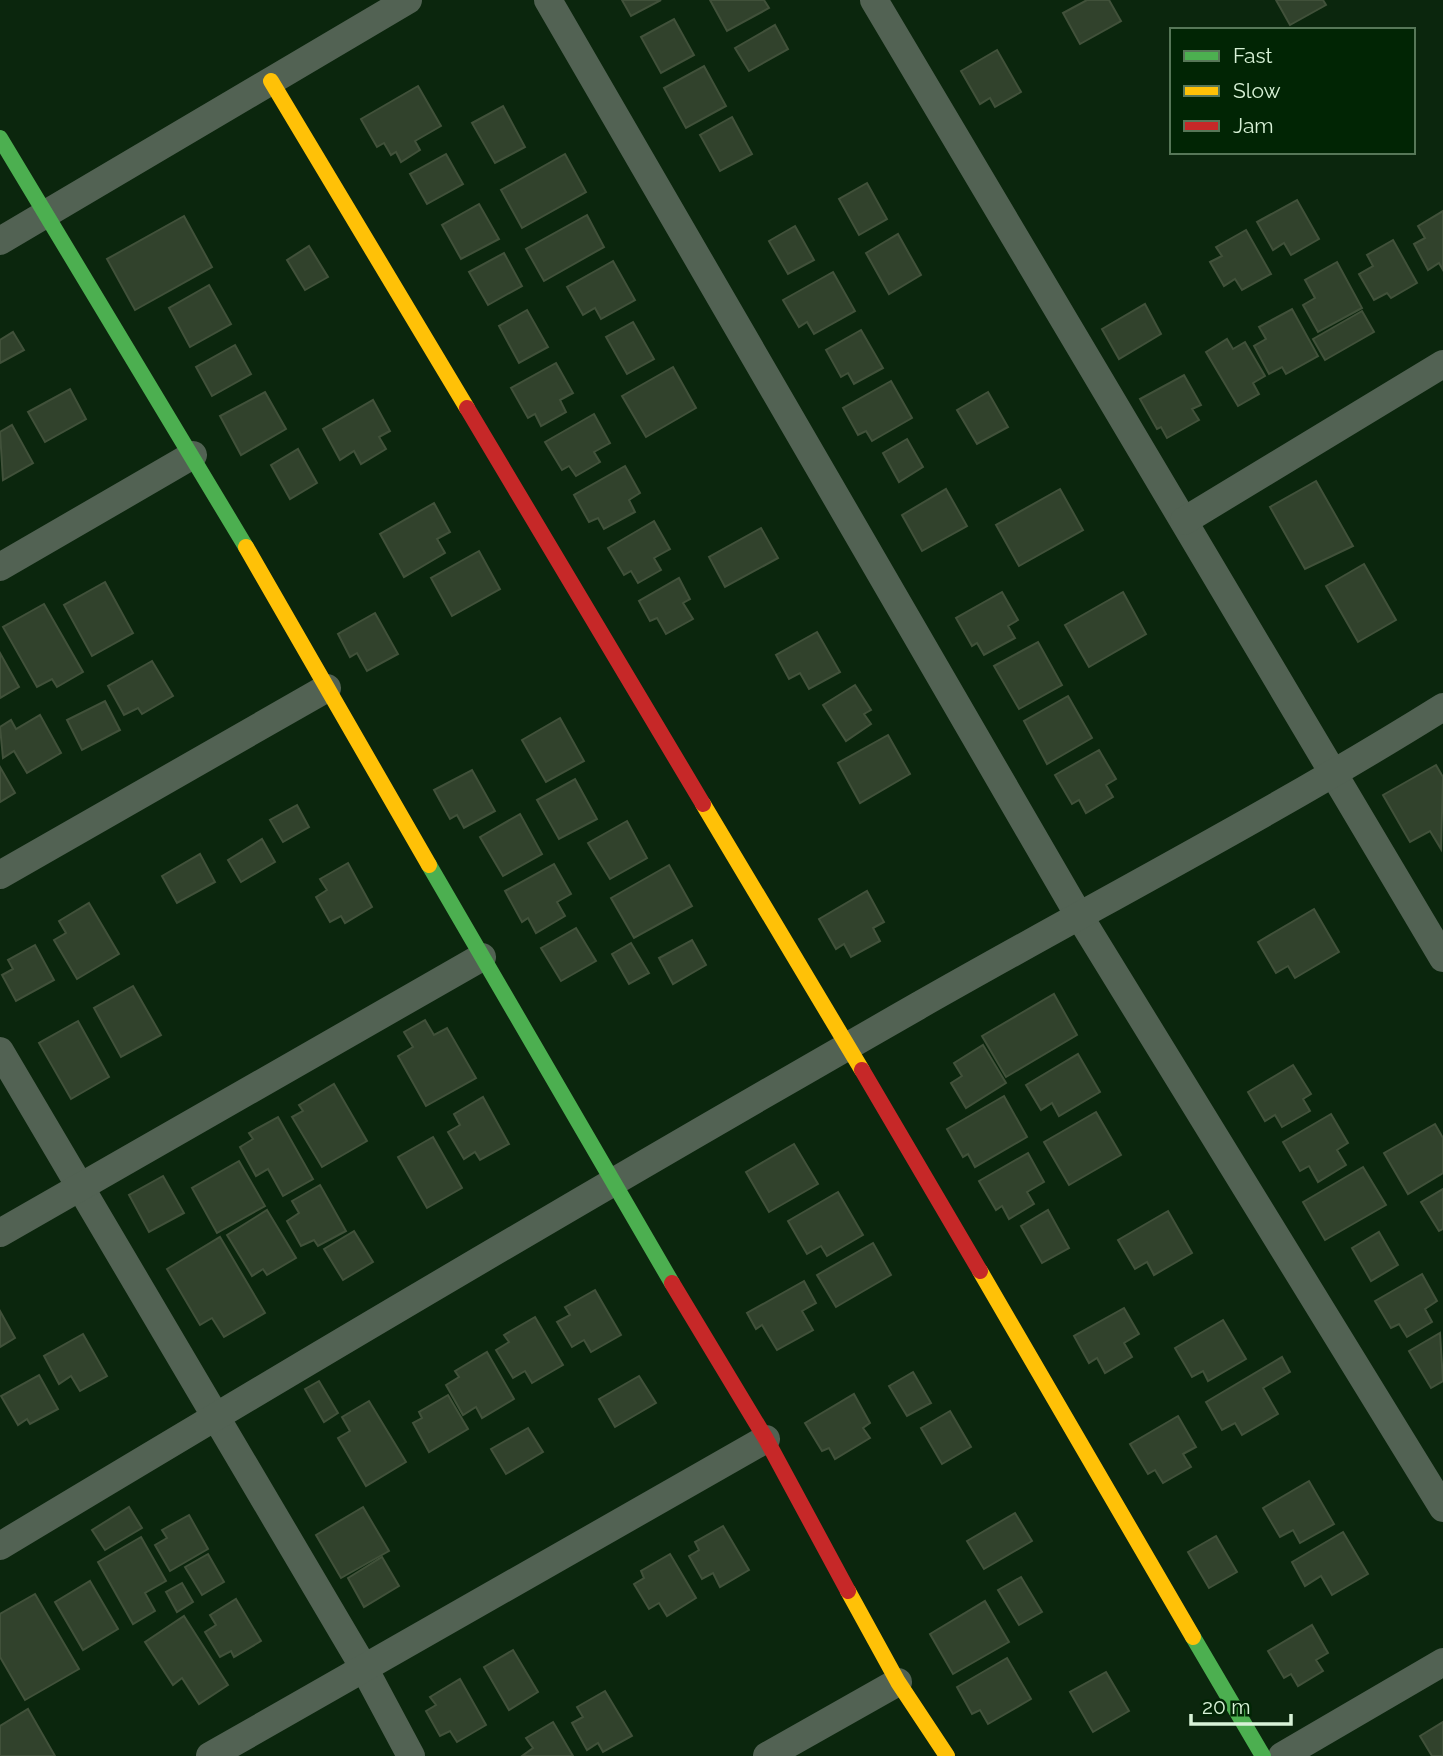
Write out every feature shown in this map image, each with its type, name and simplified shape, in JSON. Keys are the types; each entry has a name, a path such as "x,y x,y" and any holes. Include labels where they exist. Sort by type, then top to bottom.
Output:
{"street":[{"path":"0,241 408,0"},
{"path":"548,0 1079,914 1443,1508"},
{"path":"874,0 1443,958"},
{"path":"271,81 848,1046 1263,1756"},
{"path":"0,138 192,455 612,1184 766,1439 898,1682 947,1756"},
{"path":"1184,521 1443,363"},
{"path":"0,567 192,455"},
{"path":"0,874 327,688"},
{"path":"0,1546 216,1416 848,1046 1079,914 1335,775 1443,707"},
{"path":"0,1233 482,957"},
{"path":"0,1051 364,1668 411,1756"},
{"path":"210,1756 766,1439"},
{"path":"1282,1756 1443,1662"},
{"path":"766,1756 898,1682"}],"building":[{"path":"622,0 661,0 631,16"},
{"path":"710,0 764,0 769,8 727,31"},
{"path":"1087,0 1109,0 1121,21 1080,44 1063,13"},
{"path":"1276,0 1323,0 1326,5 1290,25"},
{"path":"674,19 694,55 661,73 641,37"},
{"path":"775,25 788,49 749,71 735,48"},
{"path":"997,50 1021,92 995,107 990,98 980,104 961,71"},
{"path":"704,66 726,106 686,128 664,88"},
{"path":"418,86 441,126 415,141 420,150 401,162 396,152 391,155 384,143 377,147 361,119"},
{"path":"503,106 525,147 495,163 472,123"},
{"path":"732,117 752,154 720,171 700,135"},
{"path":"446,154 463,184 427,204 410,174"},
{"path":"565,154 586,192 522,228 501,190"},
{"path":"867,183 887,219 859,235 839,199"},
{"path":"1297,200 1319,239 1291,255 1284,243 1273,250 1257,222"},
{"path":"479,204 499,239 461,259 442,225"},
{"path":"1443,211 1443,270 1439,263 1428,270 1414,244 1425,238 1418,226"},
{"path":"587,215 604,247 544,281 526,249"},
{"path":"184,216 212,267 135,310 107,259"},
{"path":"795,226 814,260 788,274 769,241"},
{"path":"1246,230 1271,274 1242,290 1235,279 1224,286 1210,262 1222,256 1216,247"},
{"path":"898,234 921,275 889,294 866,253"},
{"path":"1393,240 1417,283 1391,298 1387,293 1374,300 1359,274 1373,266 1367,255"},
{"path":"309,246 328,277 305,290 287,260"},
{"path":"504,253 522,286 488,305 469,272"},
{"path":"613,261 635,300 601,319 595,308 583,315 567,287"},
{"path":"1337,262 1362,308 1318,332 1303,305 1315,298 1305,280"},
{"path":"833,272 855,311 814,334 807,322 799,327 783,300"},
{"path":"209,285 231,324 190,347 169,308"},
{"path":"1145,304 1161,334 1119,359 1102,329"},
{"path":"1292,309 1318,356 1286,374 1282,367 1269,374 1254,346 1266,339 1259,327"},
{"path":"527,310 548,347 519,363 499,326"},
{"path":"1362,311 1374,332 1325,360 1313,339"},
{"path":"633,322 654,359 627,374 606,337"},
{"path":"861,330 883,368 854,384 848,373 841,377 826,350"},
{"path":"13,332 24,350 0,363 0,340"},
{"path":"1227,339 1233,349 1245,342 1265,376 1253,383 1259,394 1238,406 1206,352"},
{"path":"235,345 251,374 212,396 196,367"},
{"path":"556,363 573,393 560,400 566,412 541,426 535,414 528,418 511,388"},
{"path":"673,367 696,408 646,437 622,396"},
{"path":"1184,375 1201,405 1192,409 1199,420 1167,438 1161,427 1157,429 1140,399"},
{"path":"891,381 912,418 872,441 866,431 858,435 843,408"},
{"path":"70,389 86,419 45,442 28,412"},
{"path":"265,392 286,429 241,455 220,416"},
{"path":"988,392 1008,427 977,444 957,410"},
{"path":"373,400 390,431 379,437 386,449 361,464 354,451 340,460 323,429"},
{"path":"594,414 610,443 594,452 600,462 576,476 569,466 562,470 545,442"},
{"path":"12,425 33,463 3,480 0,432"},
{"path":"907,439 923,467 899,482 883,453"},
{"path":"298,449 317,483 290,499 271,465"},
{"path":"625,466 640,493 629,500 635,512 604,529 598,518 589,522 574,495"},
{"path":"1316,481 1353,546 1305,569 1270,507"},
{"path":"946,489 967,526 922,551 902,515"},
{"path":"1060,489 1083,530 1019,566 996,525"},
{"path":"434,503 450,532 437,539 445,553 404,577 380,534"},
{"path":"654,521 670,549 654,558 661,570 638,583 631,571 624,575 608,548"},
{"path":"761,528 778,558 725,587 709,557"},
{"path":"479,551 500,589 452,616 431,578"},
{"path":"1364,564 1396,620 1358,642 1326,586"},
{"path":"679,578 690,599 683,603 693,619 666,634 657,618 650,621 639,601"},
{"path":"105,582 133,633 92,656 64,605"},
{"path":"1002,592 1018,620 1008,626 1015,638 984,655 977,643 972,646 956,618"},
{"path":"1123,592 1146,634 1089,667 1065,625"},
{"path":"44,604 83,672 57,687 52,679 37,687 3,627"},
{"path":"375,613 398,654 367,671 357,653 350,657 338,634"},
{"path":"817,632 840,672 809,689 800,673 789,679 776,655"},
{"path":"1038,642 1062,685 1019,709 994,666"},
{"path":"0,653 19,687 0,698"},
{"path":"152,661 173,696 142,714 138,708 124,715 108,686"},
{"path":"855,685 871,710 864,714 871,724 846,741 823,705"},
{"path":"1068,696 1092,738 1047,764 1024,721"},
{"path":"105,701 120,730 82,750 67,720"},
{"path":"40,715 61,753 27,773 14,751 3,758 0,727 11,720 16,729"},
{"path":"560,718 584,761 546,782 522,740"},
{"path":"888,735 910,774 860,803 838,763"},
{"path":"1099,750 1116,779 1106,785 1113,797 1086,813 1079,800 1072,804 1055,775"},
{"path":"1436,765 1443,777 1441,849 1430,831 1410,842 1383,795"},
{"path":"0,767 15,793 0,802"},
{"path":"472,770 495,811 464,828 457,815 450,819 434,790"},
{"path":"575,779 597,819 559,839 537,800"},
{"path":"297,805 309,827 283,842 270,820"},
{"path":"520,814 542,854 503,876 480,837"},
{"path":"627,821 647,858 610,879 588,843"},
{"path":"262,839 275,862 241,882 228,860"},
{"path":"200,854 215,882 177,903 162,876"},
{"path":"348,863 372,907 345,923 341,916 330,922 316,897 327,890 320,879"},
{"path":"554,864 571,894 557,902 565,916 536,933 528,918 522,922 505,891"},
{"path":"669,865 692,906 634,938 611,898"},
{"path":"867,891 884,922 873,928 880,941 851,957 844,944 836,949 819,919"},
{"path":"89,903 119,954 77,979 54,940 66,933 59,921"},
{"path":"1314,909 1339,952 1295,978 1288,966 1276,973 1258,942"},
{"path":"576,928 596,961 561,981 541,948"},
{"path":"692,940 706,965 673,984 659,958"},
{"path":"631,943 649,973 629,984 612,954"},
{"path":"35,945 54,980 16,1001 2,975 13,969 8,960"},
{"path":"133,986 161,1035 121,1057 94,1008"},
{"path":"1054,994 1077,1035 1006,1077 982,1036"},
{"path":"425,1020 434,1035 447,1028 476,1078 426,1106 398,1056 413,1047 404,1032"},
{"path":"78,1021 109,1077 71,1099 39,1043"},
{"path":"983,1045 1006,1083 966,1108 951,1083 962,1076 954,1063"},
{"path":"1078,1054 1100,1092 1059,1116 1052,1103 1041,1110 1026,1085"},
{"path":"1293,1065 1311,1094 1303,1099 1310,1111 1282,1127 1275,1115 1265,1121 1248,1092"},
{"path":"334,1084 367,1141 322,1167 292,1117 303,1111 299,1105"},
{"path":"1004,1096 1027,1137 975,1167 968,1154 963,1157 947,1129"},
{"path":"483,1097 509,1144 480,1160 475,1152 464,1159 448,1132 460,1125 454,1114"},
{"path":"1096,1112 1121,1155 1069,1185 1044,1142"},
{"path":"1331,1114 1348,1143 1337,1150 1346,1165 1318,1182 1309,1166 1300,1171 1283,1142"},
{"path":"278,1117 313,1179 283,1196 268,1169 256,1176 240,1147 253,1139 249,1133"},
{"path":"1435,1124 1443,1138 1443,1173 1408,1194 1384,1153"},
{"path":"433,1137 462,1188 427,1208 398,1157"},
{"path":"794,1144 818,1184 769,1212 746,1172"},
{"path":"1028,1153 1044,1182 1027,1192 1034,1204 1009,1219 1002,1206 996,1210 979,1181"},
{"path":"239,1161 265,1206 217,1233 192,1188"},
{"path":"1363,1167 1386,1205 1325,1240 1303,1202"},
{"path":"163,1176 184,1213 149,1232 129,1195"},
{"path":"320,1185 346,1231 318,1246 314,1240 301,1246 287,1221 299,1213 292,1201"},
{"path":"1443,1189 1443,1229 1439,1231 1421,1202"},
{"path":"838,1192 863,1235 827,1256 821,1246 807,1254 788,1221"},
{"path":"267,1210 296,1258 267,1275 263,1269 252,1276 227,1235"},
{"path":"1048,1210 1069,1248 1042,1263 1021,1226"},
{"path":"1168,1211 1192,1253 1154,1275 1147,1262 1135,1269 1118,1240"},
{"path":"354,1231 373,1262 343,1280 324,1249"},
{"path":"1379,1232 1398,1265 1371,1281 1352,1248"},
{"path":"220,1237 265,1313 224,1337 212,1318 200,1325 167,1269"},
{"path":"873,1243 891,1275 836,1307 817,1275"},
{"path":"1422,1274 1437,1301 1425,1309 1432,1322 1407,1337 1399,1324 1391,1328 1375,1301"},
{"path":"804,1281 816,1303 802,1311 813,1330 777,1350 762,1325 756,1329 747,1313"},
{"path":"595,1290 621,1335 591,1352 584,1340 572,1347 557,1322 570,1315 565,1307"},
{"path":"1124,1308 1139,1334 1124,1343 1132,1357 1105,1373 1097,1358 1089,1363 1074,1336"},
{"path":"0,1311 15,1338 0,1347"},
{"path":"535,1317 563,1365 532,1383 525,1371 513,1378 496,1350 509,1342 504,1335"},
{"path":"1223,1320 1246,1359 1208,1381 1203,1371 1192,1377 1175,1348"},
{"path":"1440,1333 1443,1381 1431,1388 1409,1351"},
{"path":"83,1334 107,1376 80,1391 71,1376 59,1384 44,1356"},
{"path":"487,1352 514,1399 482,1418 476,1407 463,1415 446,1385 459,1377 455,1371"},
{"path":"1282,1357 1290,1372 1263,1388 1278,1414 1242,1435 1235,1423 1222,1430 1206,1402"},
{"path":"913,1372 931,1403 907,1416 889,1386"},
{"path":"39,1375 58,1409 30,1424 27,1419 18,1425 1,1396"},
{"path":"639,1376 656,1403 615,1427 599,1399"},
{"path":"319,1381 338,1413 324,1422 305,1389"},
{"path":"854,1394 870,1423 863,1428 870,1438 835,1459 829,1448 822,1451 805,1423"},
{"path":"448,1395 468,1429 429,1452 413,1423 422,1418 419,1412"},
{"path":"369,1401 406,1462 366,1486 338,1438 350,1431 342,1417"},
{"path":"950,1411 971,1447 942,1464 921,1428"},
{"path":"1178,1416 1196,1447 1183,1454 1191,1467 1163,1483 1155,1470 1148,1474 1130,1444"},
{"path":"528,1428 543,1452 506,1474 491,1449"},
{"path":"1309,1481 1334,1524 1300,1543 1293,1530 1280,1537 1263,1508"},
{"path":"129,1507 142,1528 105,1550 92,1530"},
{"path":"363,1507 389,1551 341,1578 316,1535"},
{"path":"1015,1513 1032,1541 984,1569 967,1541"},
{"path":"189,1515 208,1549 170,1571 155,1545 167,1538 162,1530"},
{"path":"723,1526 749,1570 720,1587 713,1573 702,1579 689,1556 699,1550 695,1542"},
{"path":"1343,1532 1368,1574 1332,1595 1321,1576 1305,1586 1292,1562"},
{"path":"1216,1536 1237,1572 1209,1588 1188,1552"},
{"path":"141,1537 166,1581 145,1593 155,1611 133,1624 98,1562"},
{"path":"208,1554 224,1582 202,1595 185,1567"},
{"path":"670,1554 696,1598 667,1616 659,1603 649,1609 634,1584 644,1578 641,1571"},
{"path":"382,1557 399,1586 364,1607 348,1578"},
{"path":"1021,1577 1042,1612 1019,1625 998,1590"},
{"path":"90,1581 118,1629 83,1650 55,1602"},
{"path":"182,1583 193,1602 177,1612 166,1592"},
{"path":"35,1594 79,1669 25,1700 0,1657 0,1614"},
{"path":"236,1599 261,1641 234,1657 231,1651 220,1657 205,1632 216,1625 210,1615"},
{"path":"985,1601 1009,1642 953,1674 930,1634"},
{"path":"184,1616 228,1685 199,1704 182,1678 173,1685 145,1642"},
{"path":"1312,1625 1328,1653 1316,1660 1323,1671 1298,1686 1291,1674 1284,1678 1268,1651"},
{"path":"513,1650 538,1692 509,1710 484,1667"},
{"path":"1007,1658 1031,1699 988,1724 980,1710 972,1714 957,1687"},
{"path":"1106,1672 1129,1711 1093,1732 1070,1692"},
{"path":"460,1679 486,1725 457,1742 450,1731 440,1736 426,1711 436,1705 430,1697"},
{"path":"605,1691 632,1736 603,1752 598,1743 587,1750 572,1723 583,1717 577,1707"},
{"path":"28,1709 55,1756 0,1756 0,1726"},
{"path":"553,1722 573,1756 522,1756 533,1748 526,1738"},
{"path":"1443,1722 1443,1756 1432,1756 1420,1736"}],"traffic: fast":[{"path":"0,138 246,547"},
{"path":"429,865 672,1283"},
{"path":"1193,1637 1263,1756"}],"traffic: slow":[{"path":"271,81 467,408"},
{"path":"246,547 429,865"},
{"path":"703,804 862,1070"},
{"path":"980,1271 1193,1637"},
{"path":"848,1591 898,1682 947,1756"}],"traffic: jam":[{"path":"467,408 703,804"},
{"path":"862,1070 980,1271"},
{"path":"672,1283 766,1439 848,1591"}]}
